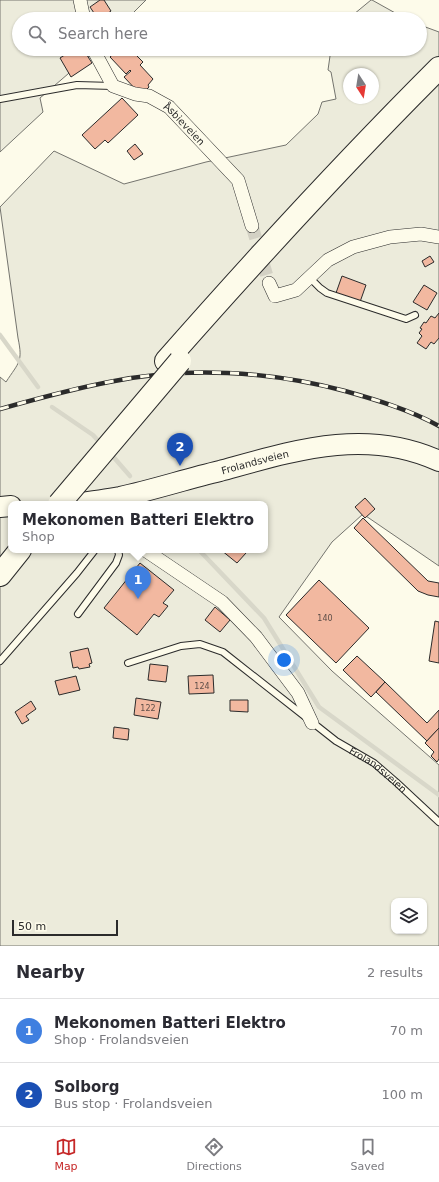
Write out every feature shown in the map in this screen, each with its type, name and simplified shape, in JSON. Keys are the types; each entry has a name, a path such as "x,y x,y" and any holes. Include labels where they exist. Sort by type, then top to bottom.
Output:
{"highway":[{"path":"378,129 439,50"},
{"path":"61,501 253,262 378,129 439,68"},
{"path":"48,501 173,361 439,84"},
{"path":"0,559 8,549"},
{"path":"0,575 18,553"}],"main road":[{"name":"Frolandsveien","path":"109,501 129,494 296,450 341,444 368,444 393,447 428,456 439,461"}],"street":[{"path":"80,0 83,12"},
{"path":"97,56 112,86"},
{"name":"Åsbieveien","path":"112,86 135,94 149,96 169,107 238,180 252,226"},
{"path":"269,283 275,296 296,290 328,260 353,247 390,237 420,234 439,237"},
{"path":"149,553 222,602 256,637 298,693 312,723"}],"lane":[{"path":"0,99 77,85 112,86"},
{"path":"310,278 327,293 406,318 415,316"},
{"path":"0,661 78,573 93,553"},
{"path":"78,614 116,563 119,553"},
{"name":"Frolandsveien","path":"128,663 181,646 200,644 223,652 336,741 374,763 439,822"}],"shaded area":[{"path":"0,0 146,0 134,12 12,12 12,56 89,56 40,98 43,112 0,152"},
{"path":"372,0 393,12 356,12"},
{"path":"427,28 439,32 439,566 363,514 332,542 279,617 332,671 439,765 439,946 0,946 0,377 6,382 19,362 20,352 0,207 54,151 124,184 206,162 286,145 318,114 322,102 336,99 331,72 328,70 330,56 427,56"}],"building":[{"path":"100,0 104,0 111,11 93,12 90,7"},
{"path":"63,56 88,56 92,63 71,77 60,58"},
{"path":"137,56 143,62 140,65 153,79 148,85 149,87 143,93 139,93 124,77 131,71 130,70 126,74 110,57"},
{"path":"122,98 138,115 108,143 105,140 95,149 82,135"},
{"path":"135,144 143,154 134,160 127,151"},
{"path":"430,256 434,262 425,267 422,261"},
{"path":"342,276 366,285 360,302 336,293"},
{"path":"424,285 437,293 427,310 413,302"},
{"path":"439,313 439,338 434,344 431,342 426,349 417,343 422,336 419,333 422,329 420,328 431,316 435,318"},
{"path":"365,498 375,509 365,518 355,507"},
{"path":"363,518 428,581 439,583 439,597 418,591 354,528"},
{"path":"225,553 246,553 237,563"},
{"path":"140,563 174,590 163,603 168,606 159,617 154,614 137,635 104,608"},
{"path":"319,580 369,628 336,663 286,615"},
{"path":"215,607 230,620 220,632 205,620"},
{"path":"435,621 439,622 439,663 429,661"},
{"path":"88,648 92,663 89,664 90,667 79,669 78,667 73,668 70,652"},
{"path":"357,656 385,682 371,697 343,670"},
{"path":"150,664 168,666 166,682 148,680"},
{"path":"213,675 214,693 189,694 188,676"},
{"path":"76,676 80,690 59,695 55,681"},
{"path":"385,682 427,723 439,710 439,728 427,741 376,692"},
{"path":"136,698 161,702 158,719 134,715"},
{"path":"230,700 248,700 248,712 230,711"},
{"path":"31,701 36,709 26,716 29,720 22,724 15,712"},
{"path":"114,727 129,729 128,740 113,738"},
{"path":"439,728 439,759 437,762 431,756 434,752 425,743"}],"waterway":[{"path":"0,335 38,387"},
{"path":"52,407 93,435 102,445"},
{"path":"110,453 130,476"},
{"path":"202,553 264,618 319,707 439,795"}],"tunnel":[{"path":"252,226 269,283"}],"railway":[{"path":"0,409 81,388 138,377 168,374 228,373 287,379 345,391 405,410 439,426"}],"place":[{"name":"Solborg","path":"180,466"},
{"name":"Mekonomen Batteri Elektro","path":"138,599"}]}
